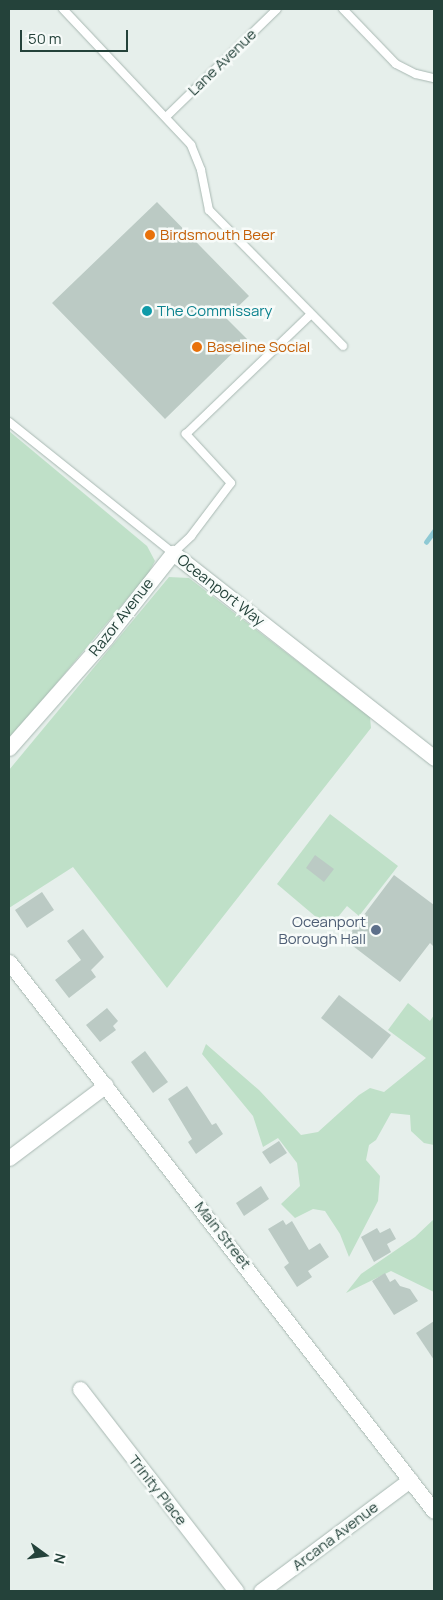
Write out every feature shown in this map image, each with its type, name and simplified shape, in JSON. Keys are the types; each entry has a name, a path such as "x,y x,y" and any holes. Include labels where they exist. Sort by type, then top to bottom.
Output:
{"street":[{"name":"Razor Avenue","path":"9,748 105,639 173,553"},
{"name":"Oceanport Way","path":"173,553 434,758"},
{"name":"Main Street","path":"9,962 434,1511"},
{"path":"9,1158 106,1085"},
{"name":"Trinity Place","path":"80,1389 236,1591"},
{"name":"Arcana Avenue","path":"261,1591 410,1480"}],"lane":[{"path":"63,9 167,116 191,145 201,170 209,210 343,346"},
{"name":"Lane Avenue","path":"167,116 277,9"},
{"path":"343,9 396,64 416,74 434,78"},
{"name":"Razor Avenue","path":"173,553 191,536 231,483 186,434 311,314"},
{"name":"Oceanport Way","path":"9,422 173,553"}],"green space":[{"path":"9,431 147,546 155,561 148,574 9,740"},
{"path":"169,577 189,578 370,717 371,728 167,988 73,867 9,908 9,770"},
{"path":"330,814 398,866 359,916 347,906 329,928 277,884"},
{"path":"408,1003 430,1021 434,1015 434,1145 424,1143 411,1131 410,1115 391,1113 376,1140 369,1145 366,1160 380,1176 378,1201 349,1257 340,1234 325,1211 313,1209 295,1218 281,1204 300,1186 297,1163 278,1138 263,1147 253,1116 202,1054 206,1044 259,1090 301,1135 318,1132 359,1095 370,1088 384,1092 426,1058 388,1030"},
{"path":"434,1219 434,1292 391,1271 346,1293 361,1274 415,1237"}],"building":[{"name":"The Commissary","path":"157,202 249,296 226,318 247,339 165,419 52,303"},
{"path":"315,855 334,869 324,882 306,868"},
{"name":"Oceanport Borough Hall","path":"394,875 434,905 434,947 430,943 400,982 345,940"},
{"path":"42,892 54,910 27,928 15,910"},
{"path":"83,929 104,957 91,970 96,977 69,998 55,980 81,960 67,941"},
{"path":"339,995 391,1035 372,1059 321,1018"},
{"path":"107,1008 118,1021 113,1026 116,1030 100,1042 86,1025"},
{"path":"145,1051 168,1082 153,1093 131,1062"},
{"path":"187,1086 212,1125 216,1123 223,1134 196,1154 188,1142 192,1139 168,1099"},
{"path":"279,1141 287,1153 270,1164 262,1152"},
{"path":"261,1186 269,1199 244,1216 236,1203"},
{"path":"283,1220 286,1225 292,1221 309,1250 320,1243 329,1257 308,1271 312,1277 297,1287 284,1267 289,1263 268,1229"},
{"path":"377,1228 380,1233 390,1228 396,1239 387,1244 391,1252 374,1262 361,1237"},
{"path":"385,1273 390,1282 395,1279 400,1286 410,1289 418,1301 394,1315 372,1281"},
{"path":"434,1321 434,1360 416,1333"}],"waterway":[{"path":"426,542 434,531"}],"place":[{"name":"Birdsmouth Beer","path":"150,235"},
{"name":"The Commissary","path":"147,311"},
{"name":"Baseline Social","path":"197,347"},
{"name":"Oceanport Borough Hall","path":"376,930"}]}
